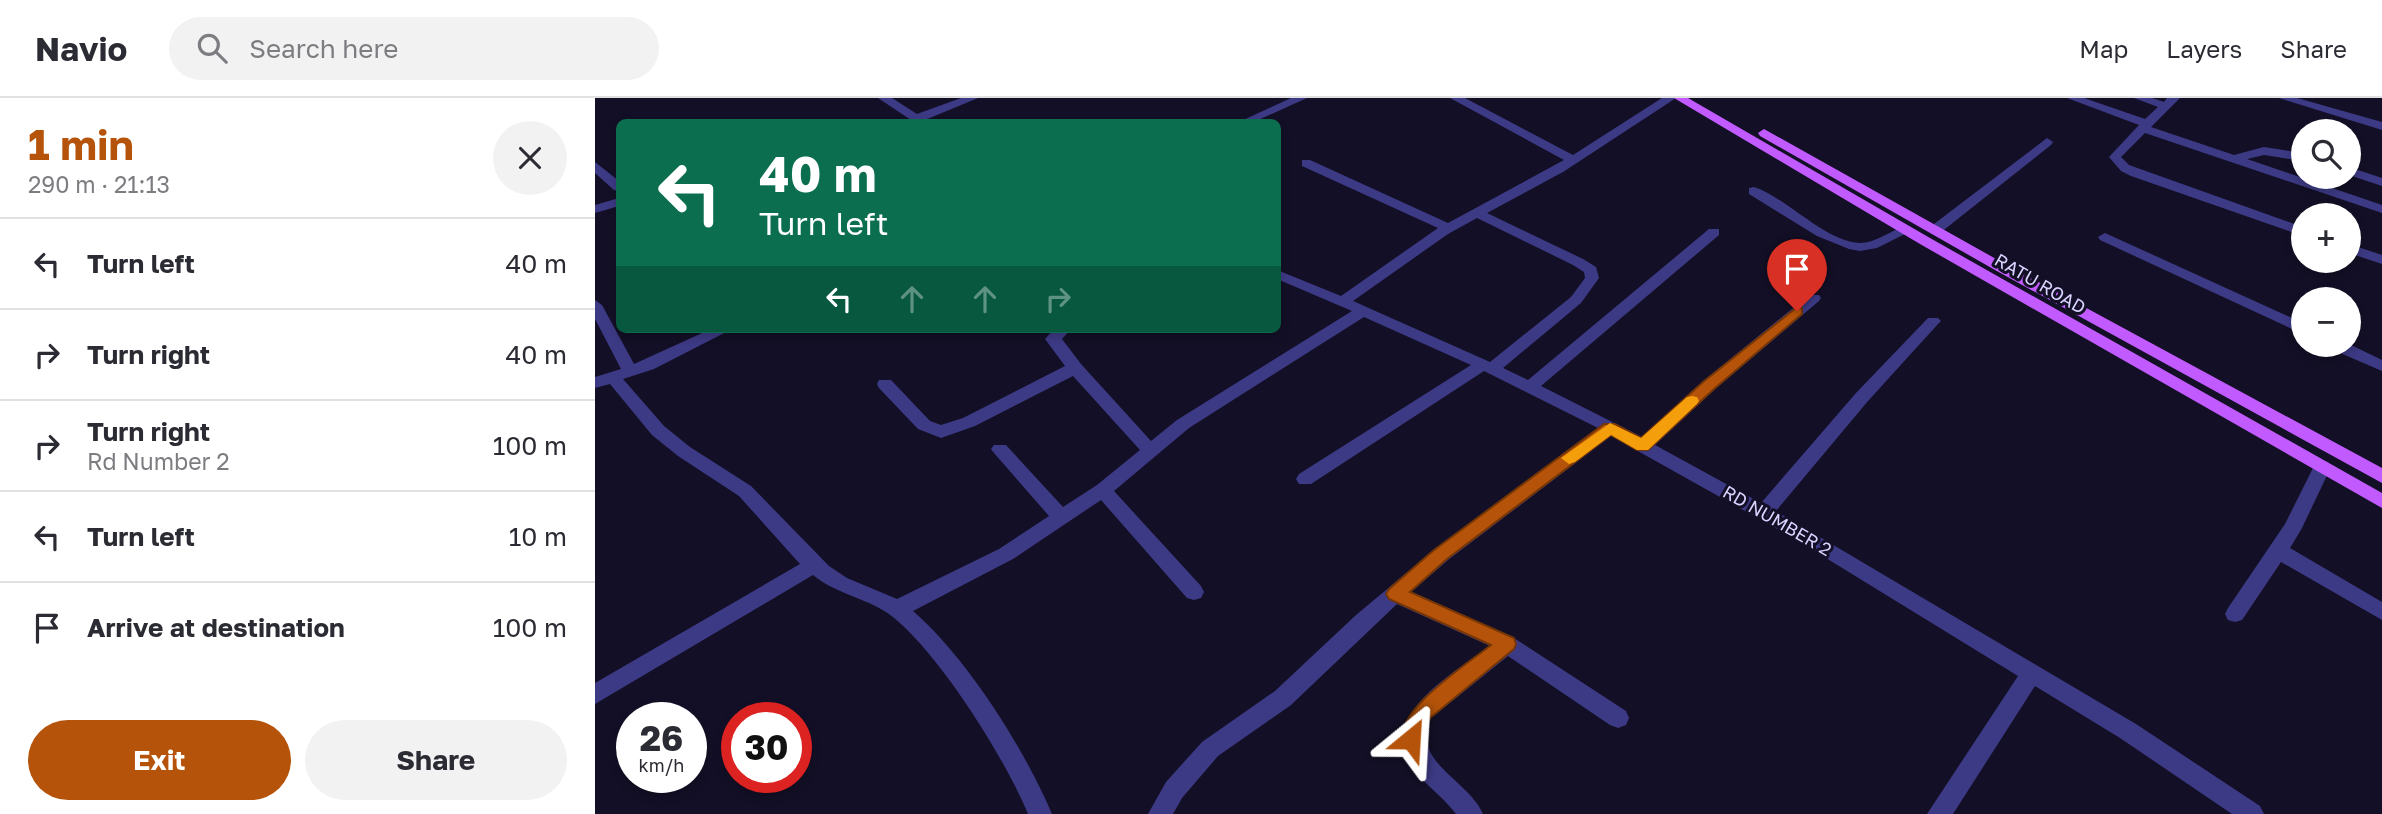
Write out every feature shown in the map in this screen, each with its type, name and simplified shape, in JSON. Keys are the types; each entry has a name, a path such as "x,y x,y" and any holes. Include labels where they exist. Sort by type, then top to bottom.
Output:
{"main road":[{"name":"RATU ROAD","path":"1680,98 2382,501"},
{"name":"RATU ROAD","path":"1699,98 2382,476"}],"street":[{"path":"884,98 916,119"},
{"path":"924,119 972,98"},
{"path":"1252,119 1301,98"},
{"path":"1456,98 1573,159"},
{"path":"1342,302 1448,228 1540,180 1670,98"},
{"path":"2073,98 2233,159 2382,209"},
{"path":"2140,98 2170,102"},
{"path":"2285,98 2382,126"},
{"path":"2170,102 2115,157 2125,168 2291,228"},
{"path":"1935,230 2046,142"},
{"path":"2233,159 2264,151 2291,156"},
{"path":"1306,163 1448,228"},
{"path":"595,166 616,184"},
{"path":"2361,176 2382,182"},
{"path":"1755,191 1837,241 1854,247 1871,245 1906,230"},
{"path":"595,209 616,203"},
{"path":"1305,479 1486,367 1576,300 1592,278 1591,270 1578,262 1475,212"},
{"path":"1529,388 1714,232"},
{"path":"2105,237 2291,323"},
{"path":"2361,252 2382,260"},
{"name":"RD NUMBER 2","path":"1281,276 1486,367 1643,446 1763,513 2128,731 2252,814"},
{"path":"1643,446 1718,377 1814,298"},
{"path":"595,304 613,377 640,412 665,438 747,492 814,565 841,585 897,609 912,621 1004,745 1040,814"},
{"path":"897,609 1006,554 1103,490 1183,425 1363,311"},
{"path":"1763,513 1862,397 1933,321"},
{"path":"613,377 715,333"},
{"path":"1059,333 1053,339 1075,368 1150,450"},
{"path":"2361,356 2382,366"},
{"path":"885,384 924,425 941,432 969,422 1075,368"},
{"path":"1157,810 1210,749 1227,734 1298,686 1363,621 1441,555 1610,428"},
{"path":"1000,449 1062,517"},
{"path":"2235,614 2293,528 2322,467"},
{"path":"1103,490 1194,592"},
{"path":"2277,550 2382,612"},
{"path":"595,694 814,565"},
{"path":"1395,594 1507,644 1618,718"},
{"path":"1471,814 1416,753 1411,739 1415,724 1423,711 1507,644"},
{"path":"1939,814 2032,673"}],"slow traffic":[{"path":"1569,458 1610,428 1643,446 1692,401"}],"route":[{"path":"1411,739 1415,724 1423,711 1507,644 1395,594 1441,555 1610,428 1643,446 1708,386 1797,311"}]}
